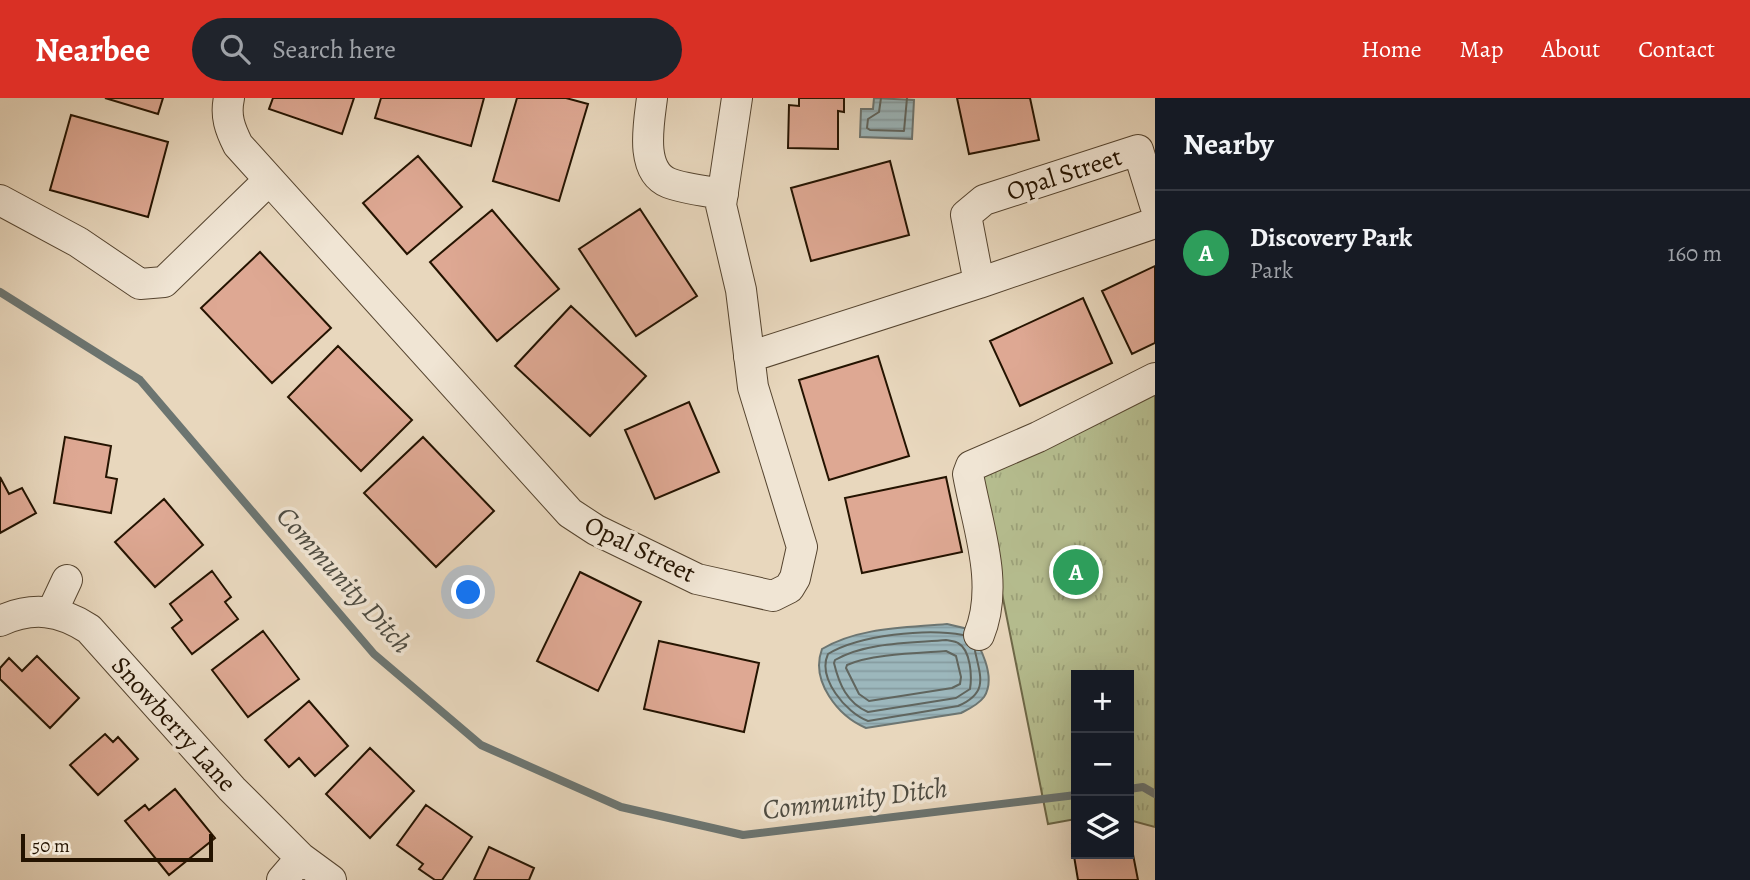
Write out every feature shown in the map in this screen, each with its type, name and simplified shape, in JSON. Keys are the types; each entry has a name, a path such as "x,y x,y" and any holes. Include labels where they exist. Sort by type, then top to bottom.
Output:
{"street":[{"name":"Opal Street","path":"229,98 229,128 238,145 570,513 596,530 697,579 772,596 789,588 796,578 802,547 753,387 741,290 721,205 737,98"},
{"path":"652,98 647,132 652,167 667,182 723,194"},
{"name":"Opal Street","path":"979,283 966,215 984,200 1138,150 1155,205"},
{"path":"0,200 78,242 140,284 164,282 270,180"},
{"path":"749,357 1155,223"},
{"path":"979,635 985,619 988,597 981,535 968,474 971,466 1038,437 1155,378"},
{"path":"52,612 66,580"},
{"name":"Snowberry Lane","path":"0,621 26,612 52,612 72,618 89,629 232,789 292,869 331,880"}],"green space":[{"path":"1155,387 1155,827 1134,821 1134,670 1071,670 1071,820 1048,824 977,468"}],"water":[{"path":"874,98 914,100 912,139 860,137 861,109 873,109"},
{"path":"947,624 968,629 985,661 988,689 984,697 973,706 961,713 866,728 846,715 829,696 820,673 822,649 867,632"}],"building":[{"path":"105,98 163,98 158,114"},
{"path":"273,98 354,98 342,134 269,109"},
{"path":"381,98 484,98 471,146 375,118"},
{"path":"517,98 566,98 588,104 559,201 493,181"},
{"path":"799,98 844,98 844,112 838,111 838,149 788,148 789,105 799,106"},
{"path":"957,98 1030,98 1039,140 969,154"},
{"path":"71,115 168,142 148,217 50,190"},
{"path":"418,156 462,207 407,254 363,203"},
{"path":"890,161 909,235 811,261 791,188"},
{"path":"640,209 697,296 636,336 579,249"},
{"path":"492,210 559,289 497,341 430,262"},
{"path":"260,252 331,328 272,383 201,308"},
{"path":"1155,266 1155,343 1132,354 1102,291"},
{"path":"1083,298 1112,363 1020,406 990,341"},
{"path":"571,306 646,376 590,436 515,366"},
{"path":"338,346 412,420 361,471 288,397"},
{"path":"878,356 909,456 829,480 799,380"},
{"path":"689,402 719,472 655,499 625,430"},
{"path":"65,437 111,446 106,477 117,479 111,513 54,503"},
{"path":"423,437 494,511 436,567 364,493"},
{"path":"0,477 9,494 22,488 36,513 0,533"},
{"path":"946,477 962,552 862,573 845,498"},
{"path":"164,499 203,545 155,587 115,542"},
{"path":"212,571 231,597 225,602 238,619 192,654 172,628 182,620 170,604"},
{"path":"580,572 641,602 598,691 537,661"},
{"path":"263,631 299,679 248,717 212,670"},
{"path":"659,641 759,663 744,732 644,709"},
{"path":"37,656 79,698 50,728 0,679 0,668 9,658 22,671"},
{"path":"309,701 348,746 315,776 299,758 289,767 265,740"},
{"path":"105,734 113,742 118,737 138,759 98,795 70,765"},
{"path":"370,748 414,791 370,838 326,794"},
{"path":"175,789 215,838 169,875 125,821 145,805 149,810"},
{"path":"426,805 472,837 442,880 435,880 419,869 423,864 397,845"},
{"path":"489,847 534,868 529,880 474,880"},
{"path":"1074,859 1134,859 1138,880 1078,880"}],"waterway":[{"name":"Community Ditch","path":"0,292 140,380 374,654 481,745 621,807 743,835 1071,796"},
{"name":"Community Ditch","path":"1134,788 1143,787 1155,794"}],"place":[{"name":"Discovery Park","path":"1076,572"}]}
